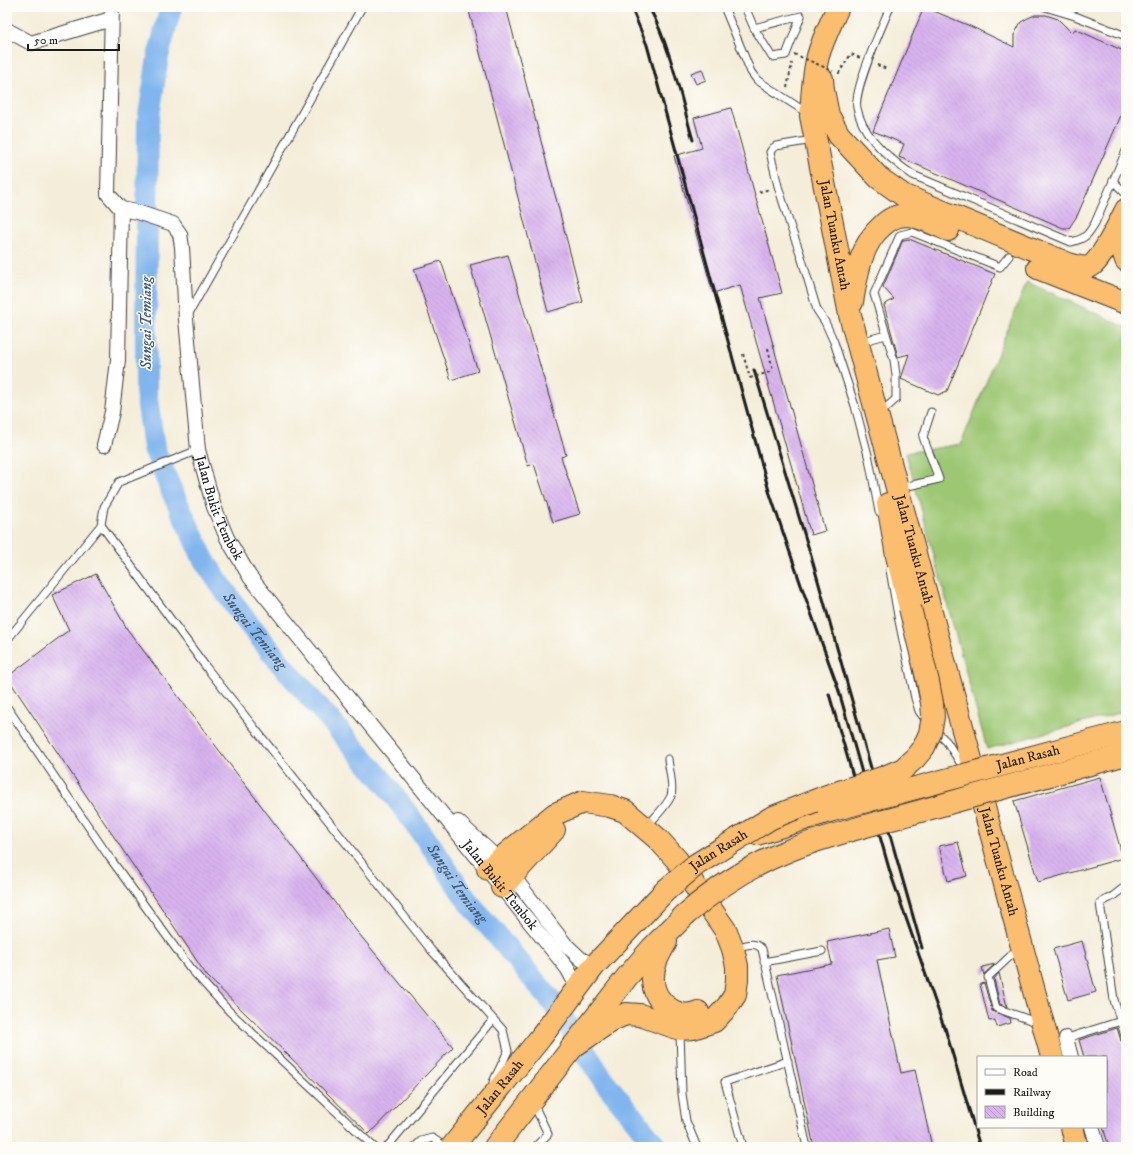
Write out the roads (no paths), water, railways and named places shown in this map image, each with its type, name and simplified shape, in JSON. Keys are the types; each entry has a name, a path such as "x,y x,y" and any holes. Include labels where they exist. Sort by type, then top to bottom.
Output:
{"highway":[{"path":"838,7 824,38 822,90 828,115 839,135 879,178 903,195 1079,267 1090,267 1097,260 1125,213"},
{"name":"Jalan Tuanku Antah","path":"824,38 818,57 812,88 811,116 850,315 1022,946 1052,1041"},
{"path":"1125,213 1123,251 1126,260"},
{"path":"850,315 858,268 866,244 874,232 885,223 895,217 908,215 928,221 1009,256 1126,303"},
{"path":"729,843 771,818 903,769 924,747 930,734 932,703 897,556 885,485 879,422"},
{"name":"Jalan Rasah","path":"495,1147 565,1055 592,1029 652,948 680,919 706,896 733,878 790,850 1095,751 1126,732"},
{"name":"Jalan Rasah","path":"452,1147 574,994 594,966 666,890 697,864 729,843 829,811 1095,751 1126,754"},
{"path":"500,873 555,814 584,802 610,806 625,811 658,839 677,860 722,925 733,949 737,966 737,980 735,995 727,1007 714,1021 693,1028 680,1029 640,1015 626,1014 592,1029"},
{"path":"680,919 657,958 652,980 655,991 661,1001 671,1010 681,1015 693,1015 705,1010 722,990 733,949"},
{"path":"1073,1128 1090,1145"}],"street":[{"path":"7,30 31,43 111,13 108,194 121,209 118,360 112,412 104,445"},
{"name":"Jalan Bukit Tembok","path":"121,209 158,218 172,224 180,234 198,450 214,506 227,538 250,577 419,784 565,944 581,959 594,966"},
{"name":"Jalan Bukit Tembok","path":"500,873 567,968 574,994"},
{"path":"1052,1041 1070,1056"},
{"path":"1090,1145 1092,1128"}],"lane":[{"path":"186,318 362,7"},
{"path":"724,7 751,72 758,80 811,116"},
{"path":"745,7 754,28 772,58 786,55 801,16 754,28"},
{"path":"890,7 857,91 856,107 867,133 893,161 913,175 1070,242 1082,240 1090,232 1126,150"},
{"path":"1045,7 1081,18 1126,36"},
{"path":"815,139 776,146 772,148 770,152 778,186 817,310 826,322 834,342 855,406 880,516"},
{"path":"1113,181 1126,194"},
{"path":"879,422 896,399 896,375 894,360 874,294 900,235 912,232 1000,266 1009,256"},
{"path":"858,343 886,334"},
{"path":"897,488 939,479 923,437 931,412"},
{"path":"7,640 102,525 104,507 119,482 198,450"},
{"path":"102,525 206,667 431,950 503,1030 508,1051 474,1120"},
{"path":"888,561 915,698 919,710 926,721 947,742 971,781 984,807"},
{"path":"7,707 107,854 190,968 229,1011 374,1147"},
{"path":"646,828 671,796 668,759"},
{"path":"1126,886 1113,896 1100,903 1114,1000 1126,1039"},
{"path":"733,949 754,943 759,945 762,949 807,1147"},
{"path":"1022,946 988,978 996,1008 1052,1041 1121,1021"},
{"path":"764,962 822,951"},
{"path":"387,1147 493,1020"},
{"path":"680,1029 682,1094 686,1121 697,1147"},
{"path":"743,1147 725,1082 788,1061"},
{"path":"531,1100 548,1134 535,1147"},
{"path":"415,1147 421,1141 432,1138 446,1147"}],"waterway":[{"name":"Sungai Temiang","path":"171,7 158,57 148,122 146,334 146,391 154,448 170,487 204,560 237,609 282,665 384,782 432,847 467,900 550,999 604,1081 657,1147"}],"railway":[{"path":"631,7 647,45 769,491 838,688 890,872 945,1030"},
{"path":"649,7 657,23 669,55 693,140"},
{"path":"754,370 811,556 922,948"},
{"path":"829,694 862,807"},
{"path":"944,1025 980,1147"}]}
